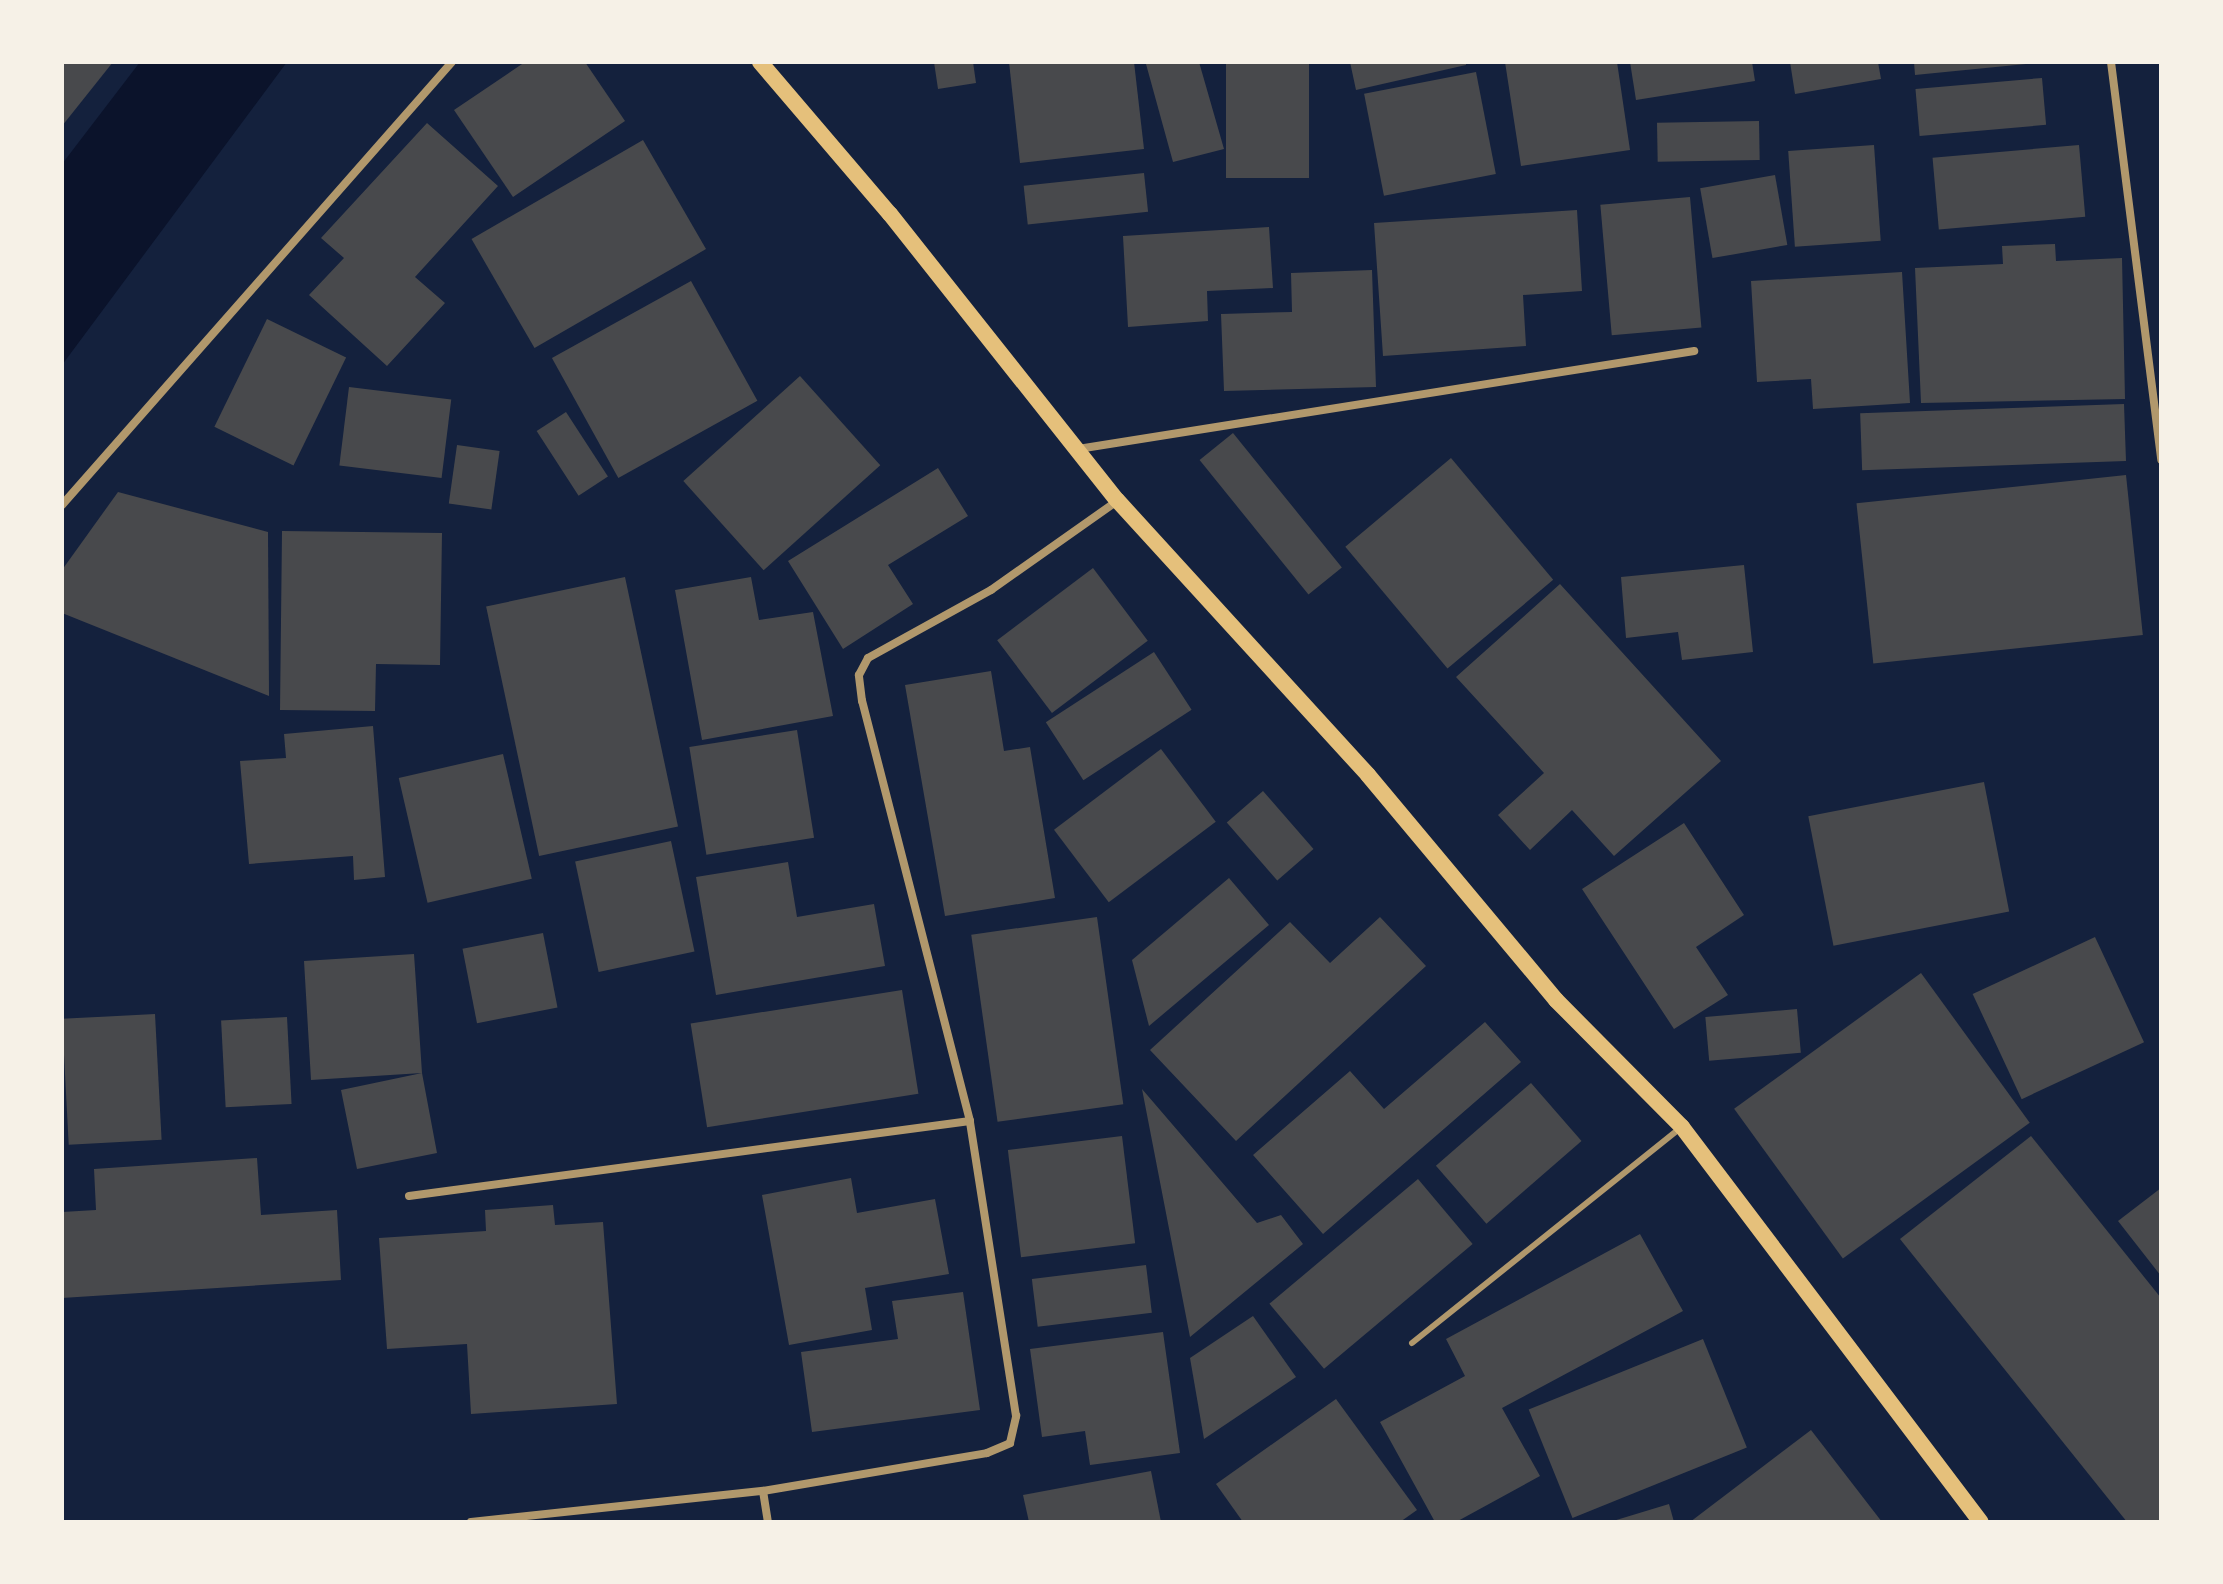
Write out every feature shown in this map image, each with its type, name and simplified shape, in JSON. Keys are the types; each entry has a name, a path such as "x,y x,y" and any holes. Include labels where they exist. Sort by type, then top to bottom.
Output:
{"main road":[{"path":"760,62 890,214 1117,500 1368,775 1556,1000 1682,1127 1981,1522"}],"street":[{"path":"62,505 452,62"},
{"path":"2111,62 2161,460"},
{"path":"1076,449 1694,351"},
{"path":"471,1522 763,1491 987,1453 1010,1443 1016,1435 970,1121 862,701 859,675 868,658 991,590 1117,500"},
{"path":"409,1196 970,1121"},
{"path":"763,1491 768,1522"}],"lane":[{"path":"1412,1343 1682,1127"}],"water":[{"path":"140,62 287,62 62,365 62,164"}],"building":[{"path":"62,62 113,62 62,126"},
{"path":"525,62 585,62 625,121 513,197 454,110"},
{"path":"934,62 973,62 976,83 938,89"},
{"path":"1009,62 1134,62 1144,149 1020,163"},
{"path":"1199,62 1224,149 1173,162 1146,64"},
{"path":"1226,62 1309,62 1309,178 1226,178"},
{"path":"1350,62 1466,62 1466,65 1356,90"},
{"path":"1505,62 1617,62 1630,150 1521,166"},
{"path":"1630,62 1752,62 1755,81 1636,100"},
{"path":"1790,62 1878,62 1881,79 1795,94"},
{"path":"1914,62 2026,62 2026,64 1915,75"},
{"path":"1476,72 1496,174 1384,196 1364,94"},
{"path":"2042,78 2046,125 1920,136 1915,89"},
{"path":"1759,121 1760,160 1658,162 1657,123"},
{"path":"427,123 498,186 415,277 445,303 387,366 309,295 344,258 321,238"},
{"path":"643,140 706,249 535,348 472,239"},
{"path":"1874,145 1881,241 1795,247 1788,151"},
{"path":"2079,145 2085,217 1939,230 1933,158"},
{"path":"1144,173 1148,212 1028,224 1024,186"},
{"path":"1775,175 1787,245 1712,258 1700,188"},
{"path":"1690,197 1701,328 1612,335 1600,205"},
{"path":"1577,210 1582,291 1523,295 1526,346 1383,356 1374,223"},
{"path":"1269,227 1273,288 1207,291 1208,321 1128,327 1123,236"},
{"path":"2055,244 2056,261 2122,258 2125,399 1921,403 1915,268 2003,264 2002,246"},
{"path":"1372,270 1376,387 1224,391 1221,314 1292,312 1291,273"},
{"path":"1902,272 1910,403 1813,409 1811,379 1757,382 1751,281"},
{"path":"691,281 757,401 618,478 552,358"},
{"path":"267,319 346,358 293,465 214,427"},
{"path":"800,376 880,465 764,570 683,481"},
{"path":"349,387 451,400 442,478 339,465"},
{"path":"2124,404 2126,461 1862,470 1860,413"},
{"path":"566,412 608,477 579,496 537,431"},
{"path":"1233,433 1342,567 1308,595 1200,460"},
{"path":"457,445 500,451 491,509 449,503"},
{"path":"1451,458 1553,580 1447,669 1345,547"},
{"path":"938,468 968,516 888,565 913,604 843,649 788,561"},
{"path":"2126,475 2143,635 1873,663 1856,503"},
{"path":"118,492 268,532 269,696 62,613 62,570"},
{"path":"282,531 442,533 440,665 376,664 375,711 280,710"},
{"path":"1744,565 1753,652 1682,660 1678,632 1626,638 1621,577"},
{"path":"1093,568 1148,641 1052,713 997,640"},
{"path":"625,577 678,826 539,856 486,607"},
{"path":"751,577 759,620 813,612 833,716 702,740 675,590"},
{"path":"1560,584 1721,761 1614,856 1572,810 1530,850 1498,815 1544,773 1456,677"},
{"path":"1154,652 1192,710 1083,780 1046,722"},
{"path":"991,671 1004,751 1030,747 1055,898 945,916 905,685"},
{"path":"373,726 385,877 354,880 353,856 249,864 240,761 286,758 284,734"},
{"path":"797,730 814,838 706,855 689,747"},
{"path":"1161,749 1216,822 1109,902 1054,830"},
{"path":"503,754 532,879 428,903 399,778"},
{"path":"1984,782 2009,912 1833,946 1808,816"},
{"path":"1263,791 1314,849 1277,881 1227,822"},
{"path":"1684,823 1744,915 1696,947 1728,995 1674,1029 1582,889"},
{"path":"671,841 694,952 599,972 575,861"},
{"path":"788,862 797,917 874,904 885,966 716,995 696,877"},
{"path":"1229,878 1269,925 1149,1026 1132,960"},
{"path":"1097,917 1123,1104 998,1122 971,935"},
{"path":"1380,917 1426,966 1236,1141 1150,1050 1290,922 1330,963"},
{"path":"543,933 558,1008 477,1023 463,949"},
{"path":"2095,937 2144,1042 2022,1099 1973,994"},
{"path":"414,954 422,1073 311,1080 304,961"},
{"path":"1921,973 2030,1123 1843,1258 1734,1109"},
{"path":"902,990 918,1094 707,1127 691,1023"},
{"path":"1797,1009 1801,1053 1709,1061 1705,1017"},
{"path":"155,1014 162,1140 69,1145 62,1019"},
{"path":"287,1017 292,1104 226,1107 221,1020"},
{"path":"1485,1022 1521,1062 1323,1234 1253,1155 1350,1071 1384,1109"},
{"path":"422,1073 437,1153 357,1169 341,1090"},
{"path":"1531,1083 1582,1141 1486,1224 1436,1166"},
{"path":"1142,1089 1257,1223 1281,1215 1303,1244 1190,1337"},
{"path":"1122,1136 1135,1243 1021,1257 1008,1150"},
{"path":"2031,1136 2161,1298 2161,1522 2127,1522 1900,1239"},
{"path":"257,1158 261,1215 337,1210 341,1280 62,1298 62,1212 96,1210 94,1169"},
{"path":"851,1178 857,1213 935,1199 949,1274 865,1288 872,1330 789,1345 762,1195"},
{"path":"1418,1179 1473,1244 1324,1369 1269,1304"},
{"path":"2161,1188 2161,1276 2118,1221"},
{"path":"553,1205 555,1225 603,1222 617,1404 471,1414 467,1344 387,1349 379,1238 486,1231 485,1210"},
{"path":"1640,1234 1683,1311 1502,1408 1540,1476 1456,1522 1435,1522 1380,1422 1465,1376 1446,1339"},
{"path":"1146,1265 1152,1313 1038,1327 1032,1279"},
{"path":"963,1292 980,1410 812,1432 801,1352 898,1339 892,1301"},
{"path":"1253,1316 1296,1377 1204,1439 1190,1358"},
{"path":"1163,1332 1180,1453 1090,1465 1085,1431 1042,1437 1030,1349"},
{"path":"1703,1339 1747,1447 1573,1518 1529,1409"},
{"path":"1336,1399 1417,1510 1400,1522 1243,1522 1216,1484"},
{"path":"1811,1430 1882,1522 1690,1522"},
{"path":"1151,1471 1161,1522 1029,1522 1023,1495"},
{"path":"1669,1504 1674,1522 1613,1522 1613,1521"}]}
